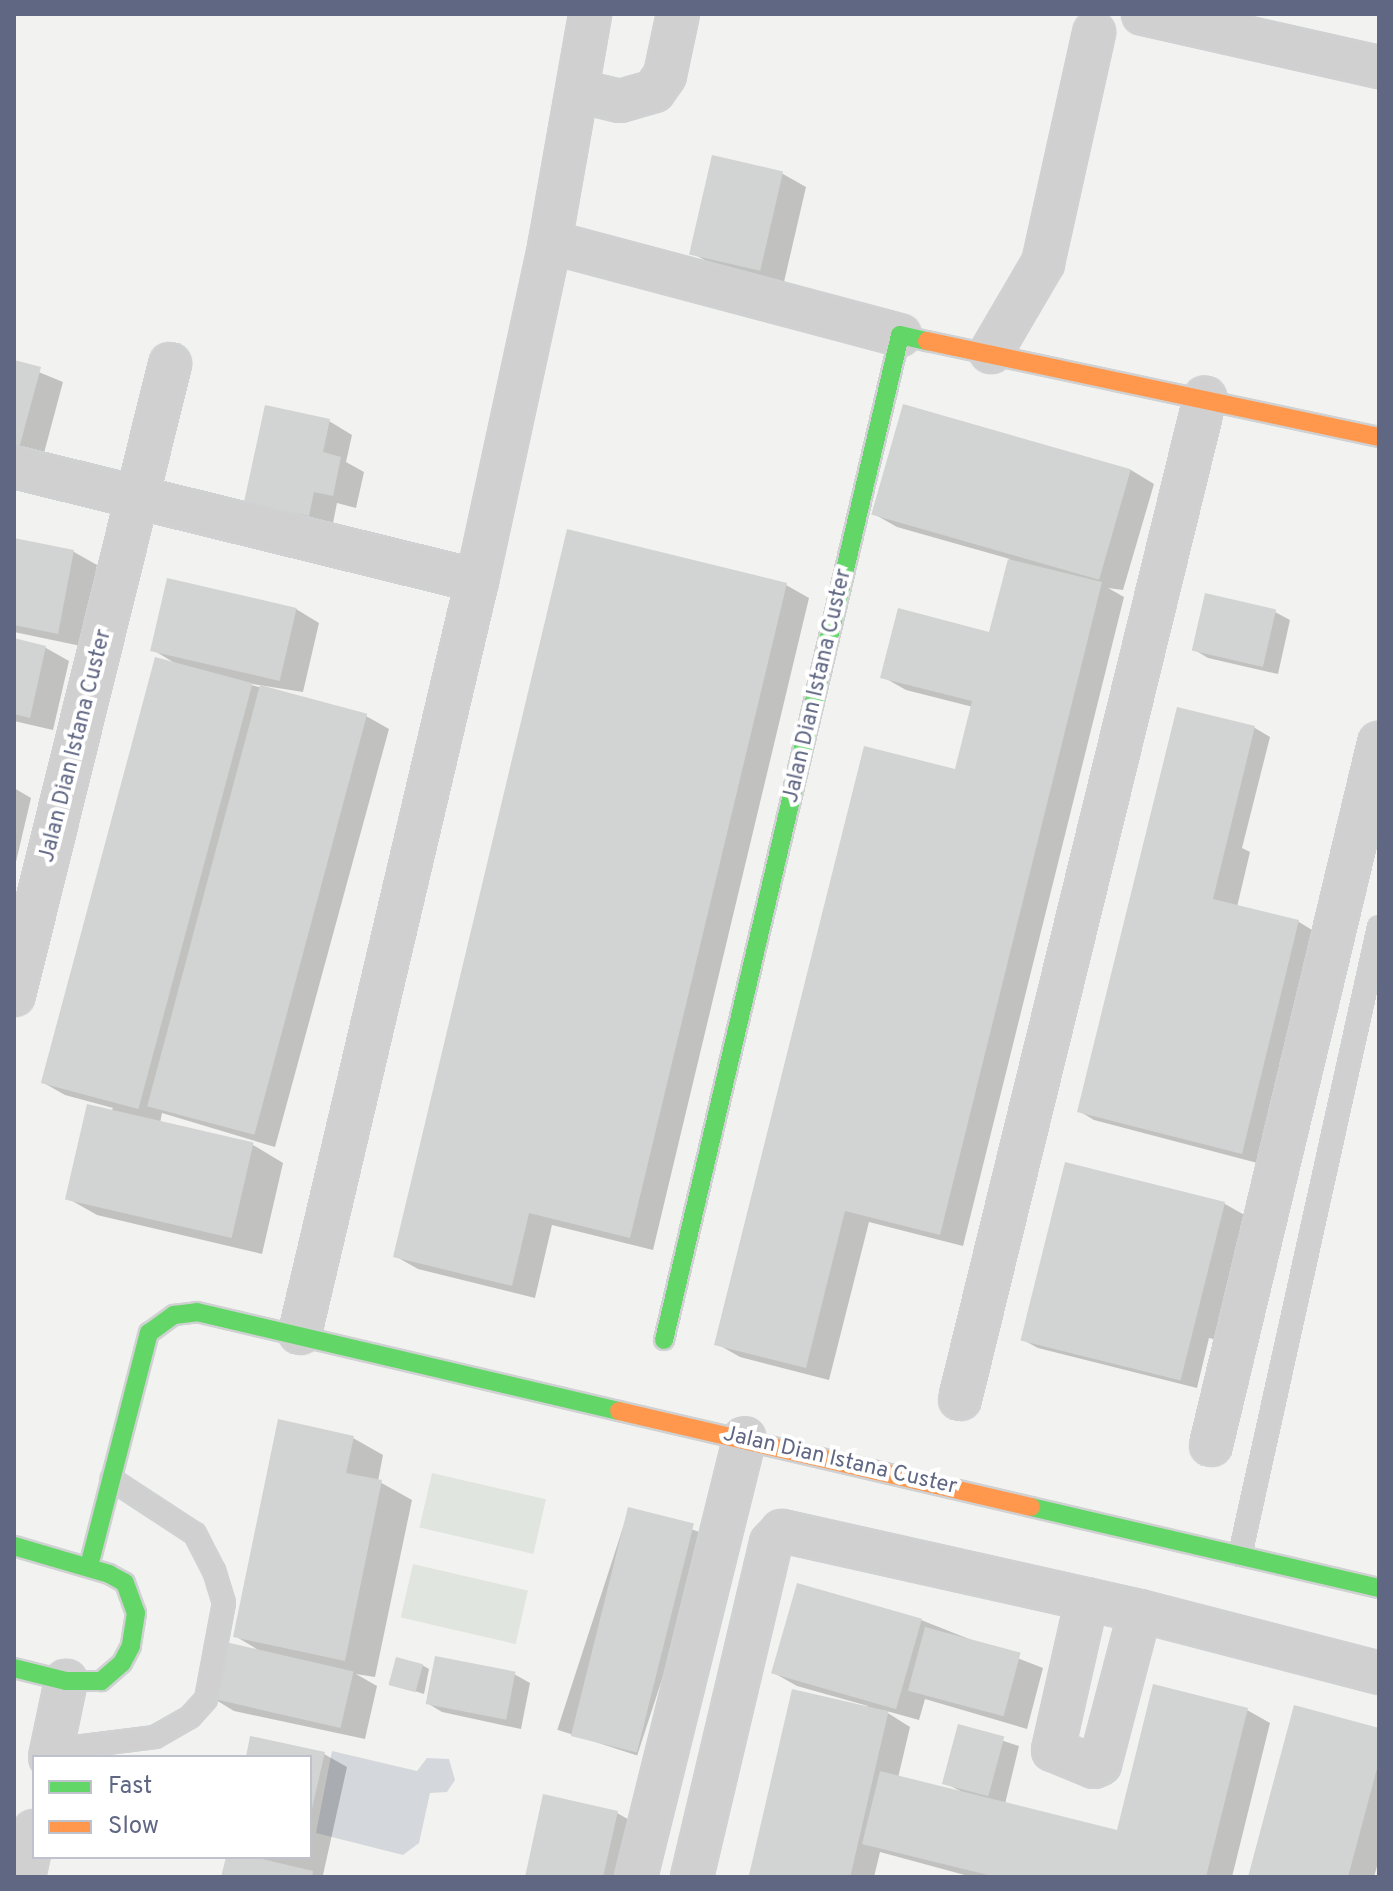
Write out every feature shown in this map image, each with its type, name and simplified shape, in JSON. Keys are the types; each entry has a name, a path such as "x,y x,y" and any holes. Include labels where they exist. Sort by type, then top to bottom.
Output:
{"street":[{"path":"300,1333 477,581 550,242 590,14"},
{"path":"578,91 620,101 654,91 665,75 678,14"},
{"path":"1143,14 1292,32 1379,67"},
{"path":"991,352 1043,263 1094,33"},
{"path":"550,242 900,335 1379,437"},
{"name":"Jalan Dian Istana Custer","path":"664,1340 900,335"},
{"name":"Jalan Dian Istana Custer","path":"14,995 170,364"},
{"path":"960,1399 1205,398"},
{"path":"14,467 477,581"},
{"path":"1211,1445 1379,743"},
{"name":"Jalan Dian Istana Custer","path":"89,1566 142,1349 160,1322 197,1312 300,1333 1379,1588"},
{"path":"636,1877 745,1438"},
{"path":"692,1877 774,1537 794,1529 1140,1611 1379,1673"},
{"path":"14,1546 89,1566 125,1583 133,1598 135,1628 131,1646 110,1676 93,1683 66,1681 14,1668"},
{"path":"1087,1599 1054,1753 1094,1767 1100,1764 1140,1611"},
{"path":"50,1754 66,1681"},
{"path":"1063,1704 1113,1715"},
{"path":"24,1877 32,1840"}],"lane":[{"path":"1240,1555 1379,927"},
{"path":"50,1754 155,1737 190,1717 206,1699 224,1603 214,1571 195,1534 111,1479"}],"shaded area":[{"path":"432,1473 546,1499 533,1554 419,1528"},
{"path":"413,1564 528,1591 516,1644 401,1618"},
{"path":"332,1751 417,1771 427,1758 449,1759 455,1780 447,1792 430,1793 419,1843 403,1855 316,1833"}],"building":[{"path":"712,155 783,171 760,271 689,254"},
{"path":"14,360 41,367 17,456 14,455"},
{"path":"903,404 1131,469 1099,580 871,515"},
{"path":"265,405 330,419 323,452 341,457 333,496 314,492 309,516 244,502"},
{"path":"567,529 787,583 630,1238 529,1213 512,1286 393,1257"},
{"path":"14,538 74,550 58,634 14,625"},
{"path":"1008,559 1102,582 940,1235 845,1211 806,1368 714,1345 864,746 955,769 972,701 880,678 898,608 989,632"},
{"path":"167,578 297,608 280,681 150,651"},
{"path":"1205,593 1276,609 1263,667 1192,650"},
{"path":"14,638 46,646 30,718 14,714"},
{"path":"155,657 253,683 138,1109 41,1083"},
{"path":"260,685 367,714 254,1135 147,1106"},
{"path":"1177,707 1255,726 1213,899 1299,920 1242,1154 1077,1112"},
{"path":"87,1104 254,1142 232,1238 65,1199"},
{"path":"1065,1162 1225,1202 1181,1380 1020,1341"},
{"path":"278,1419 354,1436 346,1473 382,1480 345,1661 233,1637"},
{"path":"628,1507 694,1523 637,1752 571,1736"},
{"path":"797,1583 922,1619 896,1709 771,1673"},
{"path":"925,1627 1021,1653 1004,1716 908,1691"},
{"path":"221,1641 354,1672 340,1728 208,1698"},
{"path":"435,1656 515,1672 506,1720 426,1704"},
{"path":"396,1657 423,1664 416,1692 388,1685"},
{"path":"1153,1684 1248,1708 1206,1877 996,1877 862,1844 880,1771 1117,1830"},
{"path":"792,1689 888,1711 850,1877 749,1877"},
{"path":"1294,1705 1379,1728 1379,1761 1348,1877 1248,1877"},
{"path":"958,1724 1004,1736 988,1796 942,1784"},
{"path":"250,1736 325,1752 312,1809 312,1755 246,1755"},
{"path":"543,1794 618,1811 603,1877 525,1877"},
{"path":"226,1859 262,1859 313,1871 312,1877 221,1877"}],"traffic: fast":[{"path":"664,1340 900,335 927,341"},
{"path":"89,1566 149,1333 174,1315 197,1312 619,1411"},
{"path":"1031,1507 1379,1588"},
{"path":"14,1546 109,1574 125,1583 136,1613 131,1646 122,1663 101,1681 66,1681 14,1668"}],"traffic: slow":[{"path":"927,341 1379,437"},
{"path":"619,1411 1031,1507"}]}
